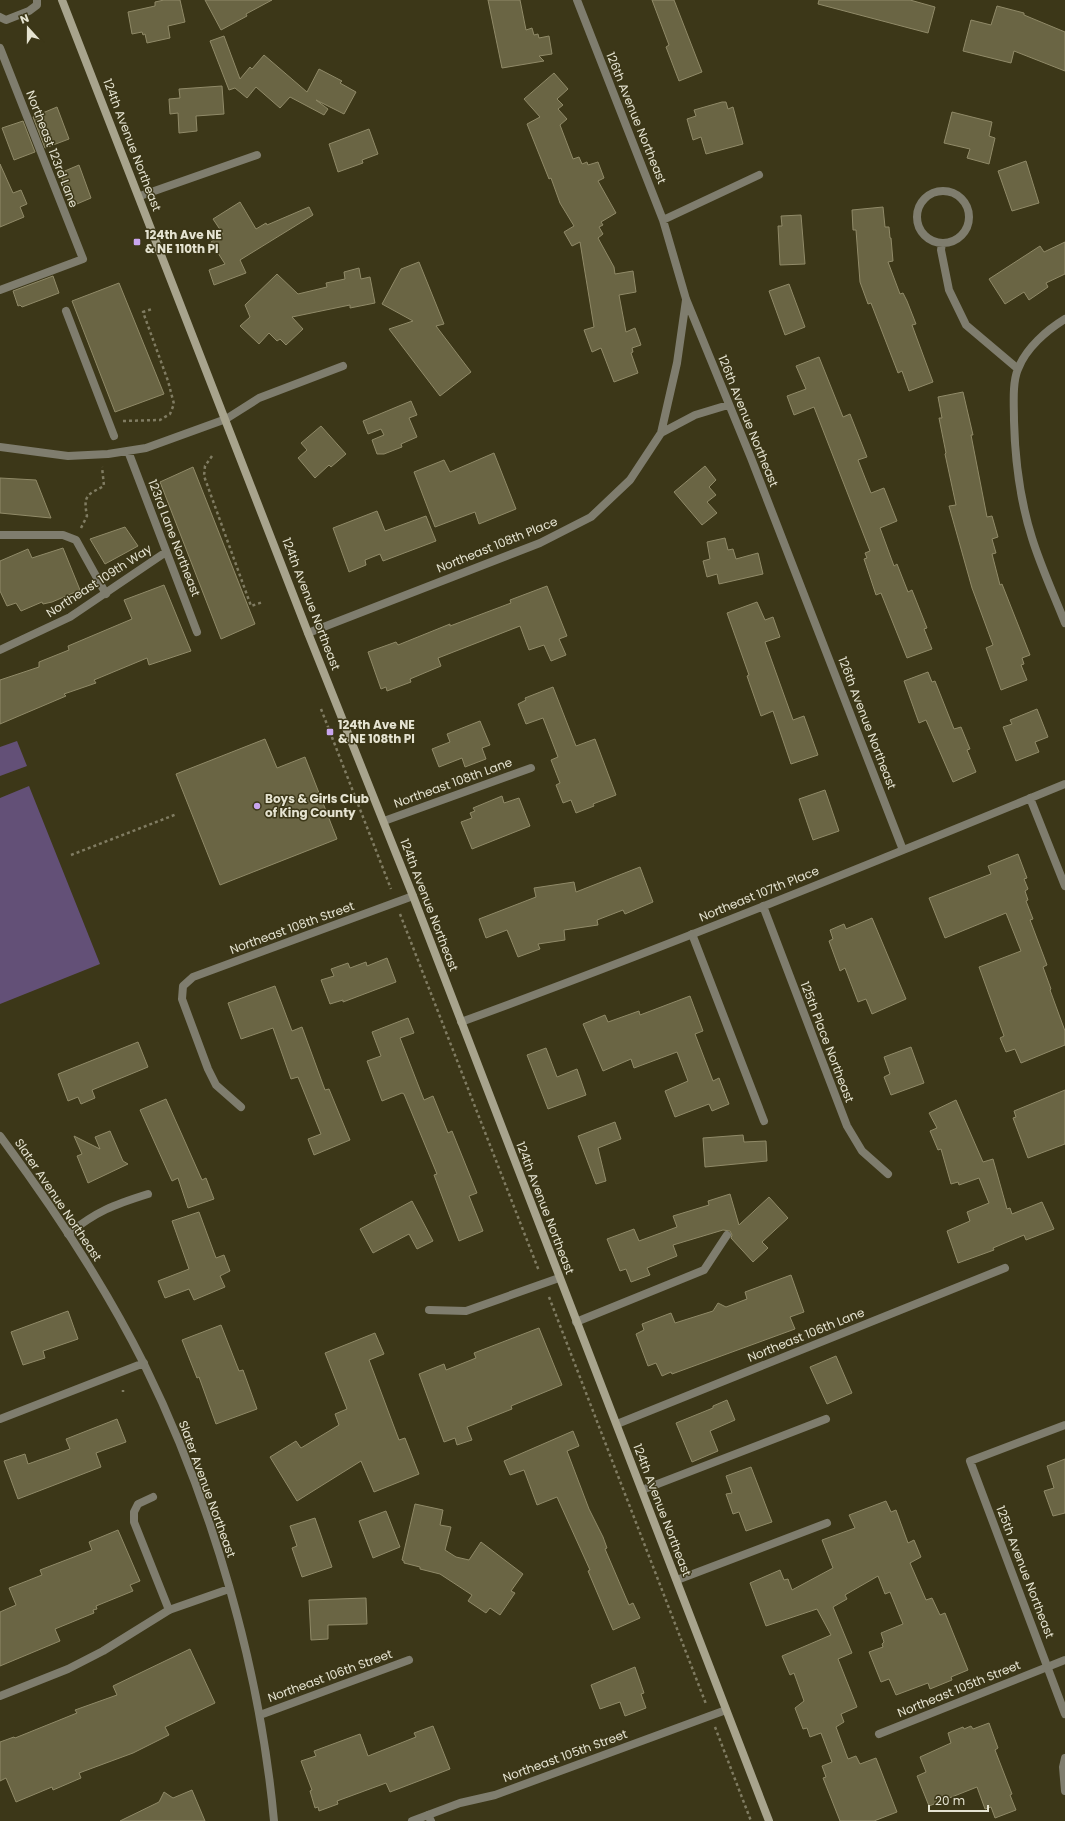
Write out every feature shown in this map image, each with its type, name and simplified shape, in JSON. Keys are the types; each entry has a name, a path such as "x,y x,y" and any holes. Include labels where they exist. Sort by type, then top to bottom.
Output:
{"main road":[{"name":"124th Avenue Northeast","path":"62,0 140,196 308,633 384,821 769,1821"}],"street":[{"path":"0,18 6,20 29,11 37,5 37,0"},
{"name":"126th Avenue Northeast","path":"577,0 663,220 686,299 728,405 751,458 903,850"},
{"name":"Northeast 123rd Lane","path":"0,48 83,259 0,290"},
{"path":"140,196 257,155"},
{"path":"663,220 759,175"},
{"path":"945,191 954,193 961,198 966,205 969,214 968,223 959,238 942,243 925,236 920,228 918,211 922,202 928,196 936,192 945,191"},
{"path":"942,243 941,250 949,290 966,325 1018,369"},
{"name":"Northeast 108th Place","path":"308,633 540,543 590,517 630,480 661,433 677,363 686,299"},
{"path":"66,311 114,436"},
{"path":"1065,319 1052,327 1032,346 1018,369 1014,401 1015,444 1021,495 1032,538 1065,623"},
{"path":"0,447 68,456 108,454 146,448 226,419 259,398 343,366"},
{"name":"Northeast 108th Place","path":"661,433 695,415 728,405"},
{"name":"123rd Lane Northeast","path":"128,451 197,632"},
{"path":"0,535 63,535 76,540 106,594"},
{"name":"Northeast 109th Way","path":"0,650 70,617 166,552"},
{"name":"Northeast 108th Lane","path":"384,821 531,768"},
{"name":"Northeast 107th Place","path":"461,1022 692,934 1065,784"},
{"path":"1030,798 1065,886"},
{"name":"Northeast 108th Street","path":"240,1107 216,1085 208,1069 182,999 183,986 193,977 413,896"},
{"name":"125th Place Northeast","path":"762,906 846,1126 862,1151 888,1174"},
{"path":"692,934 764,1121"},
{"name":"Slater Avenue Northeast","path":"0,1136 68,1234 144,1363 181,1445 212,1532 229,1589 260,1715 270,1779 274,1821"},
{"path":"68,1234 94,1214 116,1204 148,1194"},
{"path":"576,1322 704,1270 727,1235"},
{"name":"Northeast 106th Lane","path":"617,1424 1005,1268"},
{"path":"429,1310 466,1311 559,1278"},
{"path":"0,1419 144,1363"},
{"path":"642,1490 826,1419"},
{"name":"125th Avenue Northeast","path":"1065,1425 970,1461 1065,1714"},
{"path":"153,1497 138,1504 134,1512 134,1522 169,1610"},
{"path":"677,1580 827,1524"},
{"path":"0,1696 68,1670 103,1651 169,1610 229,1589"},
{"name":"Northeast 106th Street","path":"260,1715 409,1660"},
{"name":"Northeast 105th Street","path":"879,1734 1065,1660"},
{"name":"Northeast 105th Street","path":"412,1821 430,1818 460,1803 495,1795 726,1710"},
{"path":"1065,1758 1063,1767 1065,1791"}],"path":[{"path":"110,427 127,420 160,420 170,414 174,404 168,381 143,312 152,309"},
{"path":"212,456 205,466 204,476 251,606 263,602"},
{"path":"80,528 87,516 84,502 87,495 104,486 102,467"},
{"path":"320,706 385,874"},
{"path":"71,855 177,814"},
{"path":"406,929 533,1257"},
{"path":"558,1319 699,1685"},
{"path":"723,1748 751,1821"}],"shaded area":[{"path":"17,741 27,766 0,776 0,747"},
{"path":"29,786 100,964 0,1004 0,798"}],"building":[{"path":"164,0 180,0 185,22 168,26 170,38 147,43 145,34 143,35 142,32 132,34 128,12 155,6 155,2"},
{"path":"205,0 272,0 221,30"},
{"path":"488,0 520,0 526,30 532,28 534,35 538,34 539,38 549,36 552,54 539,56 544,61 502,68"},
{"path":"652,0 674,0 702,72 679,81 666,47 669,45"},
{"path":"819,0 910,0 935,7 928,33 818,4"},
{"path":"997,6 1024,13 1024,15 1065,32 1065,71 1014,51 1011,63 963,51 971,20 991,25"},
{"path":"224,36 240,79 250,67 252,69 264,55 307,92 319,69 342,81 340,83 356,92 344,114 316,100 328,109 324,115 290,97 280,108 256,87 247,98 235,88 229,90 210,41"},
{"path":"554,73 568,89 557,99 563,105 558,109 567,119 560,125 573,159 579,157 582,164 587,162 588,165 598,162 604,178 598,181 616,213 601,222 603,225 599,227 603,234 598,238 614,267 615,274 633,271 636,292 619,295 626,332 635,328 641,345 632,348 633,352 631,353 638,373 614,382 601,348 592,352 584,330 594,327 580,242 572,246 564,232 574,226 560,203 551,178 549,179 527,124 540,117 524,99"},
{"path":"222,86 224,114 196,116 197,131 179,133 178,113 170,114 169,99 180,98 179,89"},
{"path":"726,102 728,109 733,107 743,144 706,154 701,137 693,140 687,119 696,116 694,110"},
{"path":"57,107 69,139 45,148 33,117"},
{"path":"952,112 992,122 989,136 995,138 989,164 967,158 970,149 944,143"},
{"path":"23,121 35,152 14,160 2,128"},
{"path":"369,129 378,154 362,160 363,163 338,172 329,144"},
{"path":"1026,161 1039,203 1012,211 998,171"},
{"path":"0,164 13,193 21,190 27,204 20,207 24,217 0,227"},
{"path":"79,165 91,198 72,206 60,173"},
{"path":"240,202 256,229 266,223 267,225 309,207 313,215 240,260 246,273 214,285 209,270 225,264 211,242 223,234 213,219"},
{"path":"883,207 885,227 889,227 891,238 893,261 888,262 900,294 903,293 916,324 912,325 933,382 909,391 902,371 898,373 871,303 868,304 860,282 856,230 853,230 852,210"},
{"path":"801,215 805,264 780,265 778,226 782,226 781,216"},
{"path":"1065,242 1065,274 1046,283 1048,287 1029,300 1024,292 1005,304 989,279 1040,246 1044,252"},
{"path":"419,262 444,324 436,326 471,372 440,396 389,329 413,321 382,304 401,269"},
{"path":"359,268 361,279 370,277 375,303 350,308 350,305 292,317 303,329 286,345 280,339 277,341 269,333 259,344 240,326 250,317 245,305 277,274 298,294 327,287 326,283 345,279 344,272"},
{"path":"53,276 59,293 22,307 20,305 18,306 13,291"},
{"path":"119,283 164,394 115,412 72,301"},
{"path":"789,284 805,327 785,335 769,291"},
{"path":"819,357 843,417 850,414 867,457 858,460 871,493 884,488 897,521 880,528 894,566 897,564 908,592 912,590 927,628 924,629 932,649 907,658 881,593 876,595 864,559 867,558 865,553 870,551 814,407 794,415 787,396 806,389 796,366"},
{"path":"963,392 973,435 971,435 987,517 992,516 998,537 992,539 996,553 992,554 1000,585 1002,584 1030,655 1022,658 1024,664 1021,665 1027,680 1001,690 986,648 993,645 972,588 949,506 956,505 939,418 942,418 938,397"},
{"path":"411,401 417,415 409,418 417,437 401,444 402,447 384,454 377,454 372,440 384,435 381,429 368,434 363,421"},
{"path":"321,426 346,454 331,467 329,465 315,478 298,458 307,450 301,443"},
{"path":"494,453 516,509 479,524 475,512 435,527 414,472 444,460 450,472"},
{"path":"705,466 716,480 709,487 716,495 707,502 717,513 702,525 674,492"},
{"path":"193,467 255,624 221,639 160,482"},
{"path":"0,478 36,480 51,518 0,513"},
{"path":"377,511 385,531 426,516 436,541 383,561 380,554 365,560 366,565 349,572 333,528"},
{"path":"125,527 138,546 105,564 90,539"},
{"path":"725,538 728,550 733,549 736,559 758,553 763,574 719,584 717,574 707,577 703,561 710,559 707,542"},
{"path":"63,548 80,590 52,602 43,604 42,602 21,611 16,603 7,606 0,591 0,561 28,549 32,558"},
{"path":"164,585 191,651 149,665 147,658 94,680 96,683 64,694 66,696 0,724 0,680 39,667 39,662 69,650 68,646 132,619 124,600"},
{"path":"547,586 567,636 559,639 566,655 551,661 544,645 529,650 520,626 438,658 441,666 410,679 411,682 387,691 386,687 381,689 368,652 396,642 398,645 450,624 450,626 511,603 510,600"},
{"path":"757,602 765,620 773,617 780,637 765,642 793,720 804,716 818,755 791,764 773,711 761,716 747,676 749,675 727,613"},
{"path":"928,672 932,682 935,681 954,729 961,727 970,749 967,750 976,772 953,782 926,720 919,723 904,681"},
{"path":"553,687 576,746 595,739 616,795 593,804 594,806 576,813 571,800 563,803 556,785 560,783 551,760 558,757 543,718 526,724 518,704 526,700 525,698"},
{"path":"1037,709 1048,737 1035,742 1039,752 1016,761 1003,727 1012,724 1010,720"},
{"path":"480,721 490,745 482,748 486,759 465,767 462,758 439,767 432,749 450,742 447,734"},
{"name":"Boys & Girls Club of King County","path":"265,739 277,768 305,757 337,839 220,885 176,774"},
{"path":"825,790 839,831 813,840 799,799"},
{"path":"502,796 504,803 519,798 530,826 472,849 461,822 472,818 470,813 475,811 473,808"},
{"path":"1018,854 1027,878 1024,879 1028,889 1025,891 1028,900 1026,901 1033,919 1030,920 1047,965 1043,967 1065,1031 1065,1045 1021,1063 1015,1049 1006,1052 1000,1038 1004,1036 979,967 1021,951 1006,913 945,938 929,898 991,874 988,866"},
{"path":"640,867 653,902 625,914 623,910 597,920 598,925 564,930 565,940 538,944 540,949 518,957 507,930 486,938 479,919 536,897 534,888 574,882 576,892"},
{"path":"872,918 906,999 872,1014 866,999 858,1002 845,968 840,971 829,941 833,939 830,930 844,924 846,929"},
{"path":"387,958 396,982 343,1002 343,1000 330,1004 321,980 334,976 331,969 348,963 350,968 366,962 367,966"},
{"path":"275,986 292,1031 302,1027 325,1090 329,1089 350,1140 314,1155 308,1139 321,1134 298,1077 291,1079 273,1028 241,1039 228,1003"},
{"path":"690,996 703,1031 695,1034 713,1081 719,1078 729,1104 712,1111 709,1104 675,1117 665,1091 688,1081 677,1052 634,1068 631,1059 603,1071 583,1024 605,1015 608,1022 639,1011 640,1015"},
{"path":"408,1018 414,1033 400,1038 424,1100 433,1096 448,1133 452,1131 477,1193 469,1196 483,1231 459,1241 434,1175 437,1174 404,1094 402,1093 382,1101 367,1061 381,1056 372,1032"},
{"path":"138,1042 148,1067 92,1090 95,1098 81,1104 78,1097 68,1101 58,1074"},
{"path":"911,1047 924,1083 891,1095 884,1077 890,1074 884,1057"},
{"path":"546,1048 557,1077 577,1069 586,1095 548,1109 527,1055"},
{"path":"1065,1090 1065,1144 1028,1158 1013,1118 1016,1117 1014,1111"},
{"path":"166,1099 202,1180 206,1178 214,1199 188,1208 178,1178 172,1181 140,1110"},
{"path":"956,1100 983,1162 993,1159 1007,1209 1010,1208 1012,1214 1042,1202 1054,1229 1026,1240 1024,1235 993,1248 994,1250 958,1263 947,1231 970,1221 967,1212 989,1203 979,1178 959,1185 958,1182 951,1184 941,1149 938,1150 930,1131 937,1128 929,1113"},
{"path":"615,1122 621,1139 598,1148 606,1181 596,1184 578,1136"},
{"path":"110,1131 123,1161 128,1164 88,1183 77,1156 82,1154 74,1136 100,1149 95,1137"},
{"path":"743,1135 744,1142 766,1141 767,1161 705,1167 703,1138"},
{"path":"730,1194 739,1225 769,1197 788,1218 762,1242 768,1248 753,1262 731,1238 732,1235 730,1231 723,1230 673,1245 677,1256 647,1268 650,1275 631,1282 626,1269 620,1271 607,1239 634,1229 639,1241 677,1227 673,1216 709,1205 708,1201"},
{"path":"412,1201 433,1241 417,1249 409,1234 373,1253 360,1229"},
{"path":"199,1212 216,1258 224,1255 230,1271 220,1276 225,1287 194,1300 189,1289 165,1298 158,1281 189,1269 172,1221"},
{"path":"791,1275 804,1312 790,1317 795,1329 672,1374 671,1372 662,1376 656,1363 648,1366 636,1334 644,1330 642,1324 671,1313 675,1323 713,1311 718,1303 726,1307 747,1299 745,1292"},
{"path":"68,1311 78,1339 43,1351 45,1358 23,1365 11,1332"},
{"path":"221,1325 239,1371 243,1370 257,1409 216,1424 199,1377 197,1378 182,1340"},
{"path":"539,1328 562,1385 511,1406 512,1409 467,1427 472,1440 457,1445 455,1438 444,1442 419,1374 444,1364 446,1370 476,1358 474,1353"},
{"path":"375,1333 384,1354 369,1360 399,1440 405,1438 419,1474 374,1492 361,1461 297,1501 270,1457 296,1441 301,1448 339,1425 335,1414 347,1409 325,1353"},
{"path":"836,1356 852,1393 827,1404 810,1367"},
{"path":"727,1400 735,1420 710,1431 718,1451 692,1462 676,1423 713,1408 713,1406"},
{"path":"117,1419 126,1442 96,1453 101,1467 18,1499 4,1461 25,1454 28,1464 70,1449 66,1439"},
{"path":"573,1431 579,1446 567,1451 589,1509 603,1537 607,1548 605,1549 629,1605 633,1603 640,1618 613,1630 588,1571 590,1570 557,1497 537,1505 524,1470 510,1475 504,1461"},
{"path":"1065,1459 1065,1513 1053,1516 1044,1491 1054,1488 1047,1466"},
{"path":"751,1467 772,1522 746,1531 739,1512 733,1514 726,1494 732,1493 726,1476"},
{"path":"886,1501 891,1512 896,1510 908,1543 914,1540 921,1557 910,1563 926,1600 932,1598 940,1615 945,1613 968,1670 951,1677 952,1680 930,1689 928,1683 896,1695 889,1679 881,1682 869,1652 883,1647 882,1644 884,1642 881,1633 903,1624 890,1592 885,1594 878,1576 845,1595 847,1599 833,1607 852,1653 838,1659 857,1707 841,1714 844,1722 836,1727 848,1759 856,1756 860,1764 876,1758 897,1812 874,1821 840,1821 823,1778 826,1777 822,1766 832,1762 821,1733 810,1737 807,1728 803,1729 795,1708 804,1701 794,1673 790,1675 782,1656 831,1635 817,1609 766,1626 750,1583 780,1570 784,1580 788,1579 792,1590 833,1568 822,1540 855,1528 849,1515"},
{"path":"415,1504 443,1510 440,1525 451,1527 445,1550 456,1557 469,1560 481,1542 523,1574 511,1591 515,1593 500,1615 490,1608 486,1613 468,1601 472,1595 440,1574 404,1563 402,1560"},
{"path":"386,1511 400,1547 373,1558 359,1521"},
{"path":"315,1518 332,1567 302,1577 292,1548 297,1546 290,1526"},
{"path":"118,1530 140,1581 130,1585 133,1591 96,1606 97,1609 93,1610 94,1613 55,1629 60,1641 0,1666 0,1612 16,1605 9,1588 42,1575 40,1570 92,1550 89,1542"},
{"path":"366,1598 367,1624 328,1625 328,1639 311,1640 309,1600"},
{"path":"190,1649 215,1703 165,1727 169,1735 133,1753 79,1773 81,1778 53,1790 52,1787 16,1802 6,1778 0,1781 0,1742 14,1737 15,1738 77,1713 75,1710 117,1695 113,1686"},
{"path":"635,1667 644,1693 641,1694 646,1708 625,1716 620,1702 600,1709 591,1685"},
{"path":"989,1723 998,1748 995,1750 1012,1794 1010,1795 1016,1810 995,1818 991,1807 985,1809 977,1787 929,1806 917,1776 926,1772 920,1757 951,1743 948,1733 963,1727 964,1729 971,1726 973,1729"},
{"path":"433,1726 450,1769 390,1792 386,1783 337,1801 338,1804 319,1811 318,1807 315,1808 310,1791 312,1790 301,1761 316,1756 314,1751 360,1734 368,1756 416,1737 414,1733"},
{"path":"192,1790 205,1821 120,1821 159,1802 164,1792 173,1798"}],"place":[{"name":"124th Ave NE & NE 110th Pl","path":"137,242"},
{"name":"124th Ave NE & NE 108th Pl","path":"330,732"},
{"name":"Boys & Girls Club of King County","path":"257,806"}]}
